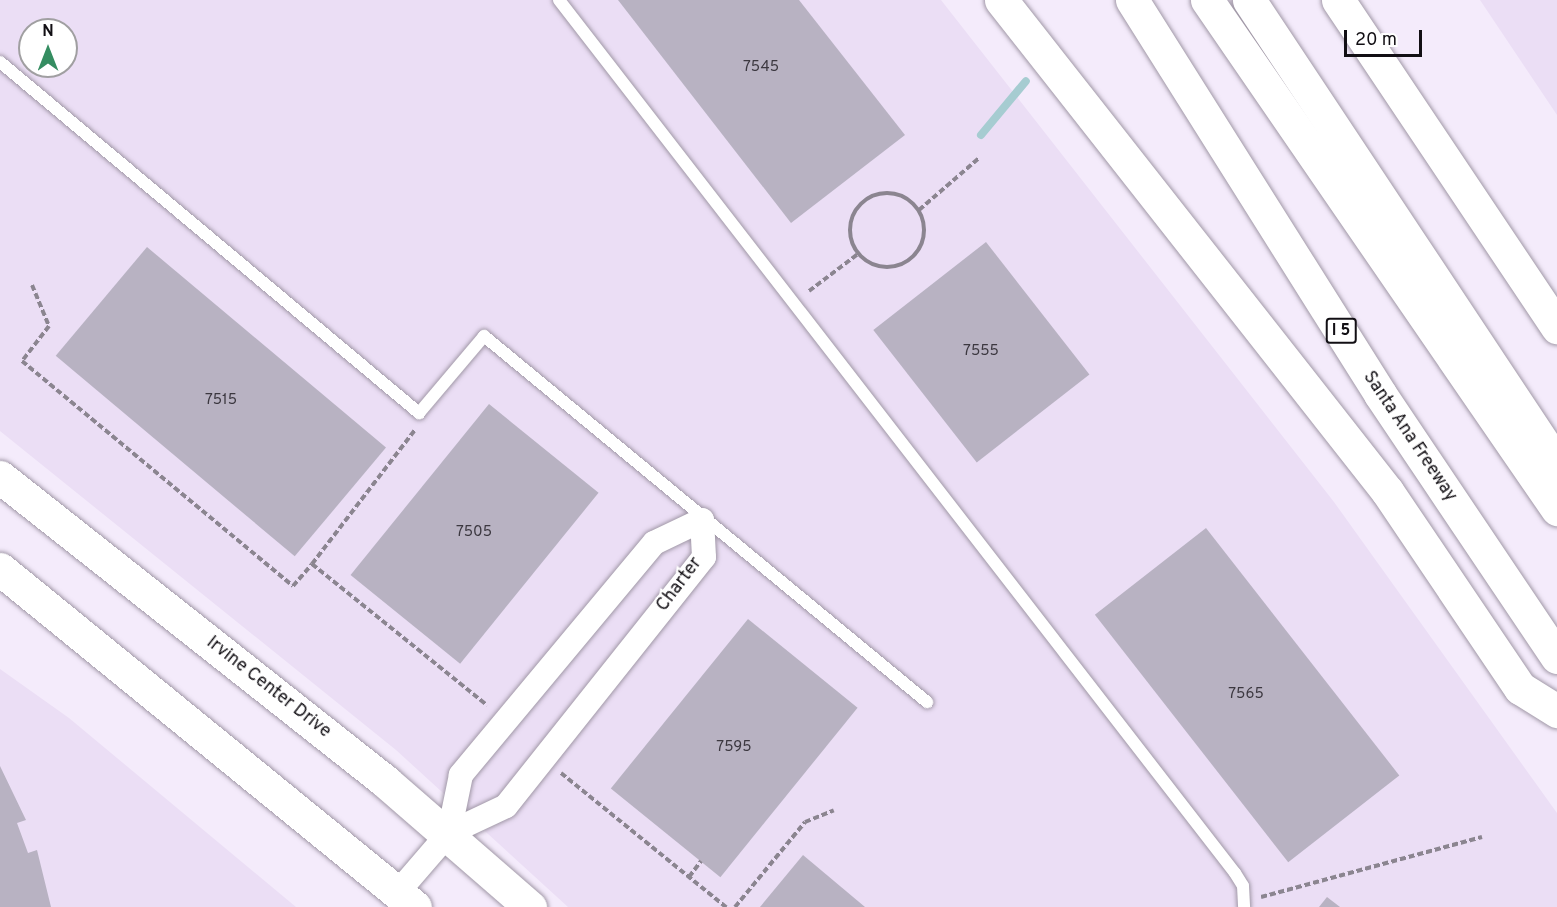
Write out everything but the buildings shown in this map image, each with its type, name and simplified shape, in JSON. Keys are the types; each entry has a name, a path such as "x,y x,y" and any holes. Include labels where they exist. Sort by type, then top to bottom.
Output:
{"main road":[{"path":"1001,0 1387,491 1520,688 1557,711"},
{"name":"Santa Ana Freeway","path":"1132,0 1380,394 1557,657"},
{"path":"1207,0 1557,509"},
{"path":"1249,0 1557,464"},
{"path":"1338,0 1557,327"},
{"name":"Irvine Center Drive","path":"0,477 449,833 530,907"},
{"path":"0,569 406,900"}],"street":[{"name":"Charter","path":"406,900 449,833 461,775 654,543 702,520 704,557 506,806 449,833"}],"lane":[{"path":"559,0 1235,873 1245,904"},
{"path":"0,62 419,414 484,336 702,520 927,702"}],"path":[{"path":"919,210 979,158"},
{"path":"892,193 919,210 925,235 910,260 880,267 858,254 850,223 869,197 892,193"},
{"path":"794,302 858,254"},
{"path":"32,285 49,326 22,362 293,586 412,440 419,414"},
{"path":"312,564 506,721"},
{"path":"543,759 726,907"},
{"path":"735,907 805,822 834,810"},
{"path":"1245,904 1482,837"},
{"path":"689,877 702,861"}],"shaded area":[{"path":"0,0 941,0 1334,502 1557,813 1557,907 568,907 396,750 0,431"},
{"path":"1480,0 1557,0 1557,115"},
{"path":"0,669 69,718 296,907 0,907"}],"waterway":[{"path":"981,135 1026,81"}]}
